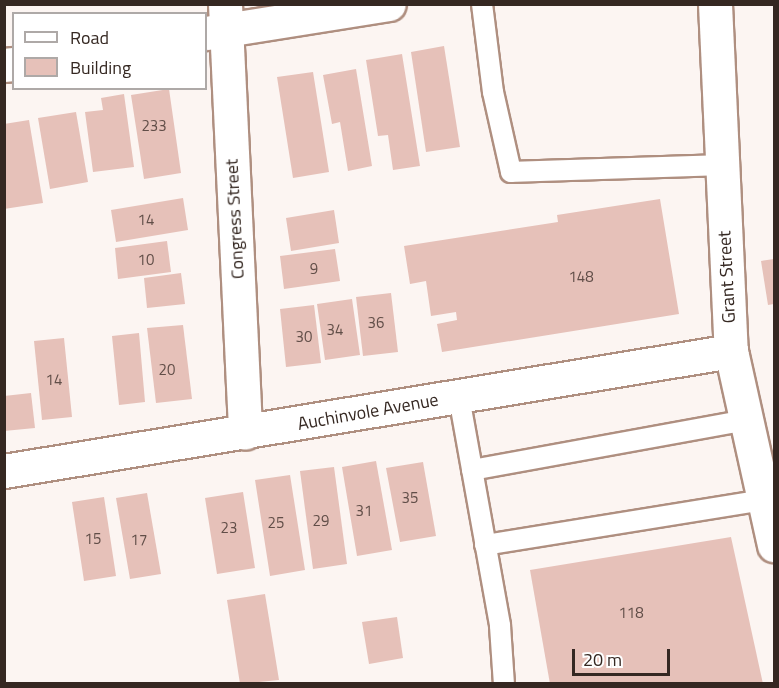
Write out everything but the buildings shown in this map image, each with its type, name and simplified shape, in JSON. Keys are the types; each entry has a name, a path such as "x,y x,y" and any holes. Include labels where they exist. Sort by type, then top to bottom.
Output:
{"street":[{"path":"219,23 389,4"},
{"name":"Grant Street","path":"715,4 731,351 769,499 774,544"},
{"name":"Congress Street","path":"219,23 245,433"},
{"name":"Auchinvole Avenue","path":"4,471 731,351"}],"lane":[{"path":"482,4 493,92 512,172 722,165"},
{"path":"459,397 490,570 504,684"},
{"path":"472,470 747,420"},
{"path":"486,545 769,499"}]}
